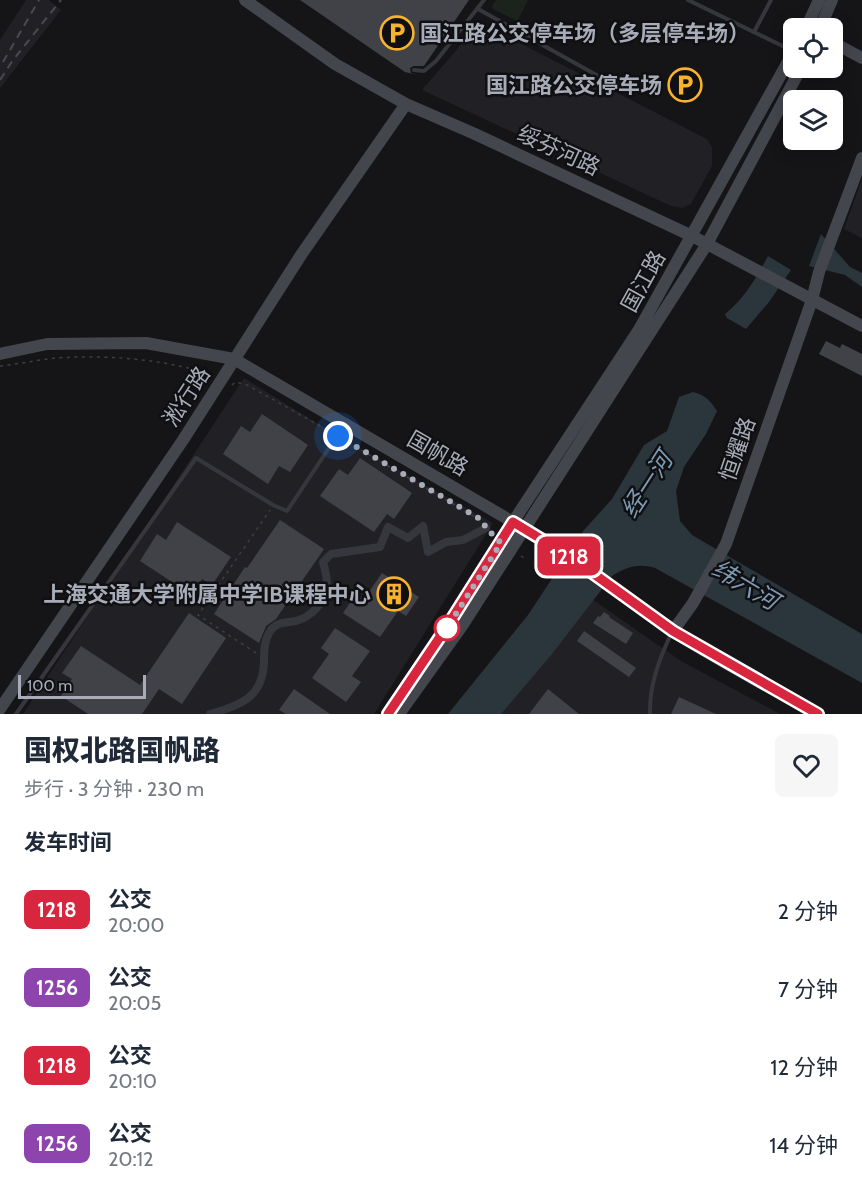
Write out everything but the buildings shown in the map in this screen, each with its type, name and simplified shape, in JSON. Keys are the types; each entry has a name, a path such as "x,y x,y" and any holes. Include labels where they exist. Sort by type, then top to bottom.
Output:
{"street":[{"name":"绥芬河路","path":"245,0 335,64 406,104 692,236 862,326"},
{"path":"811,18 819,0"},
{"path":"824,18 832,0"},
{"path":"843,48 862,58"},
{"name":"国江路","path":"388,714 640,328 783,70"},
{"name":"国江路","path":"399,714 462,626 707,244 796,78"},
{"name":"淞行路","path":"0,710 217,386 301,255 406,104"},
{"name":"恒耀路","path":"673,631 726,544 812,300 819,272 862,158"},
{"path":"727,171 741,178"},
{"name":"国帆路","path":"0,354 47,344 146,343 234,359 569,556 673,631 818,714"},
{"path":"210,714 237,706 249,699 264,677 264,645 270,631 276,624 296,621 312,615 321,602 327,586 323,562 331,554 380,547 388,527 408,538 423,526 428,552 446,542 463,540 486,528"}],"lane":[{"path":"414,70 424,71 436,61 484,0"},
{"path":"688,0 783,47"},
{"path":"754,32 771,0"},
{"path":"478,9 609,82 632,87"},
{"path":"16,714 196,458 273,505 287,511 345,423"},
{"path":"650,714 652,687 662,652 673,631"}],"path":[{"path":"0,366 56,358 124,358 192,369 196,378 217,386 228,387 236,382 247,385 482,520 486,528"},
{"path":"264,658 198,615 273,505"},
{"path":"512,549 527,560"}],"shaded area":[{"path":"26,0 49,0 61,10 0,88 0,40"},
{"path":"496,0 528,0 518,20 515,20 493,9 492,6"},
{"path":"485,30 500,33 707,139 712,147 712,166 691,204 682,208 671,206 422,90 471,33"},
{"path":"862,179 862,238 844,229"},
{"path":"244,378 338,436 493,523 374,714 23,714"},
{"path":"589,597 681,661 780,714 491,714"}],"water":[{"path":"821,234 850,267 862,273 862,287 845,275 809,266"},
{"path":"768,256 791,270 769,302 746,329 727,318 725,314 744,294"},
{"path":"693,392 707,398 717,411 706,434 684,467 676,491 680,521 692,535 862,634 862,683 655,568 638,566 627,568 612,576 552,654 501,714 448,714 528,615 584,530 612,499 644,445 667,431 679,397"}],"railway":[{"path":"3,62 39,0"},
{"path":"0,80 61,0"}],"bus line":[{"name":"1218","path":"388,714 513,522 569,556 673,631 818,714"}],"place":[{"name":"国江路公交停车场（多层停车场）","path":"397,33"},
{"name":"国江路公交停车场","path":"685,85"},
{"name":"上海交通大学附属中学IB课程中心","path":"394,594"}],"route":[{"path":"338,436 482,520 486,528 501,543 447,628"}],"water label":[{"name":"经一河","path":"647,485"},
{"name":"纬六河","path":"745,585"}]}
